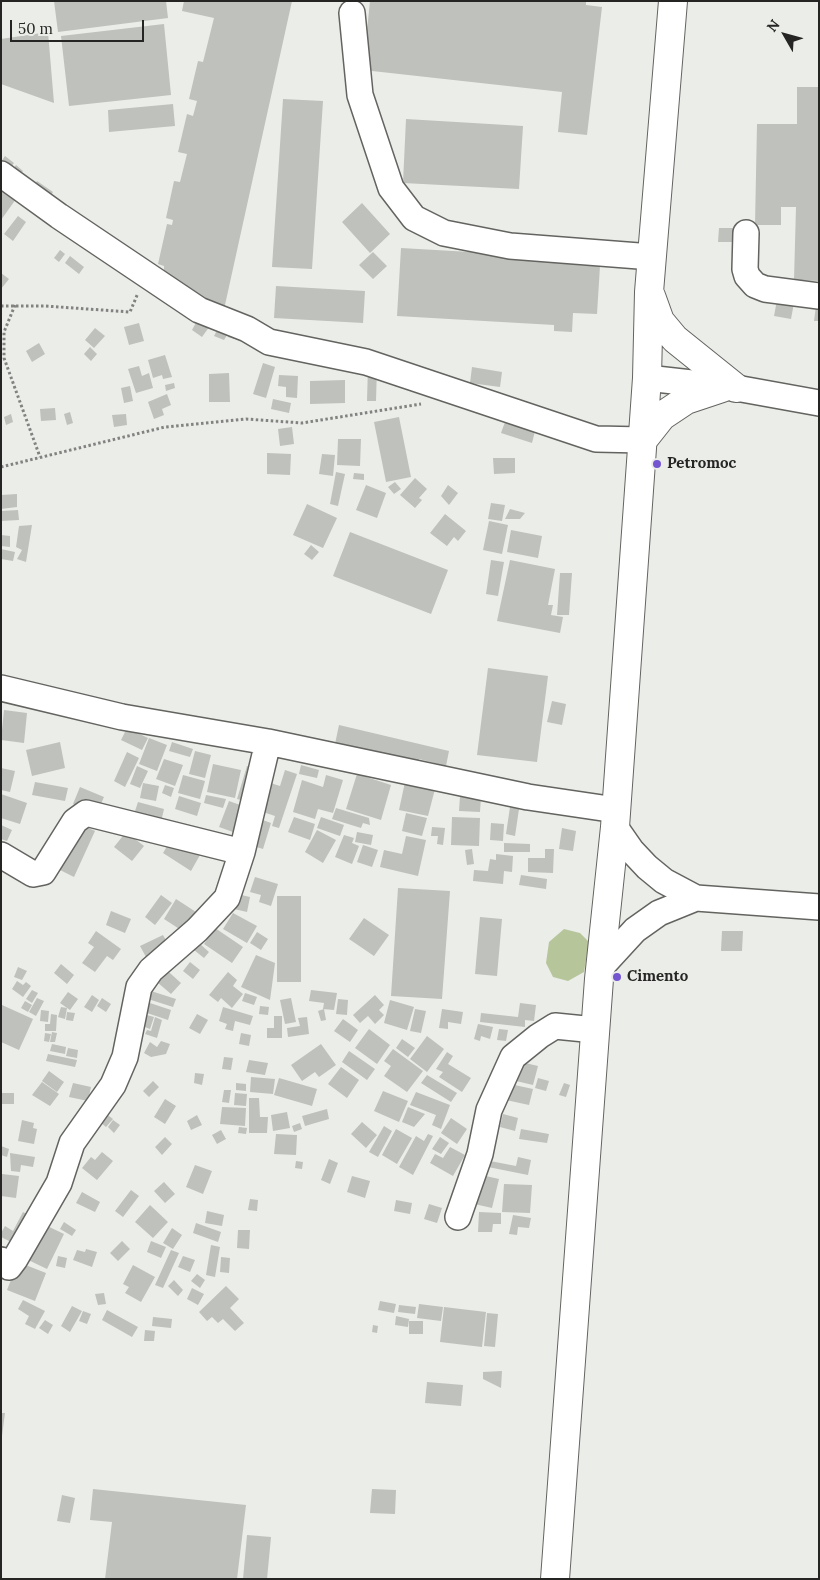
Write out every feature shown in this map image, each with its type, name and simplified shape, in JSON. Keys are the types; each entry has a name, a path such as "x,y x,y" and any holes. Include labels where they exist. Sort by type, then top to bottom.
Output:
{"main road":[{"path":"555,1579 595,1030 616,819 647,378 649,292 673,1"},
{"path":"649,292 660,321 675,339 729,388"},
{"path":"642,440 662,416 686,400 729,388"}],"street":[{"path":"352,13 360,95 391,188 414,218 444,233 510,246 652,256"},
{"path":"1,174 145,275 200,310 247,329 270,342 366,362 596,439 642,440"},
{"path":"746,233 745,269 747,276 755,285 765,290 819,296"},
{"path":"647,378 729,388 819,403"},
{"path":"1,688 122,717 268,742 528,797 616,819 631,850 647,867 664,882 696,898 819,906"},
{"path":"1,1260 9,1267 16,1259 59,1183 72,1143 113,1085 125,1057 139,987 151,970 197,930 226,898 242,852 268,742"},
{"path":"1,855 33,874 43,872 75,821 86,813 242,852"},
{"path":"602,967 635,930 659,913 696,898"},
{"path":"458,1217 480,1154 489,1110 513,1057 555,1026 595,1030"}],"path":[{"path":"1,306 15,305 130,312 145,275"},
{"path":"15,305 4,332 4,358 40,457"},
{"path":"1,468 164,427 246,419 302,423 429,402"}],"green space":[{"path":"564,929 580,933 589,942 584,972 568,981 553,977 546,963 549,942"}],"building":[{"path":"54,1 166,1 168,18 58,32"},
{"path":"184,1 292,1 223,314 164,271 164,266 158,264 167,224 172,225 173,220 166,218 174,181 180,182 187,154 178,152 187,114 193,116 197,101 189,99 198,61 203,62 214,18 182,11"},
{"path":"370,1 586,1 586,5 602,7 587,135 558,132 562,92 363,70"},
{"path":"164,24 171,95 69,106 61,36"},
{"path":"48,32 54,103 1,84 1,39"},
{"path":"797,87 819,87 819,281 794,280 796,207 781,207 781,225 755,225 757,124 797,124"},
{"path":"283,99 323,101 312,269 272,267"},
{"path":"173,104 175,126 109,132 108,110"},
{"path":"406,119 523,126 519,189 403,183"},
{"path":"5,156 14,163 8,171 1,162"},
{"path":"16,165 23,171 17,179 10,174"},
{"path":"37,181 53,192 46,204 35,184"},
{"path":"1,189 16,199 1,220"},
{"path":"362,203 390,234 370,253 342,222"},
{"path":"18,216 26,222 13,241 4,234"},
{"path":"719,228 734,228 733,242 718,242"},
{"path":"401,248 574,258 576,265 600,266 597,314 573,313 572,332 554,331 554,325 397,316"},
{"path":"60,250 65,254 59,262 54,258"},
{"path":"373,252 387,266 373,279 359,265"},
{"path":"70,256 84,267 79,274 65,263"},
{"path":"1,273 9,279 1,289"},
{"path":"276,286 365,291 363,323 274,318"},
{"path":"777,300 794,303 791,319 774,316"},
{"path":"816,306 819,306 819,321 814,321"},
{"path":"199,317 212,323 202,337 192,330"},
{"path":"139,323 144,341 129,345 124,327"},
{"path":"221,323 242,330 238,340 228,337 232,327 224,340 214,336"},
{"path":"95,328 105,336 94,348 85,340"},
{"path":"39,343 45,354 32,362 26,351"},
{"path":"90,347 97,354 91,361 84,354"},
{"path":"165,355 172,377 163,379 162,375 153,378 148,360"},
{"path":"263,363 275,367 266,398 253,394"},
{"path":"139,366 142,376 149,373 153,388 136,393 128,369"},
{"path":"368,366 377,367 376,401 367,401"},
{"path":"472,367 502,372 500,387 470,383"},
{"path":"229,373 230,402 209,402 209,374"},
{"path":"279,375 298,376 297,398 286,397 286,387 278,386"},
{"path":"345,380 345,403 310,404 310,381"},
{"path":"174,383 175,388 166,391 165,385"},
{"path":"130,386 133,401 124,403 121,388"},
{"path":"167,394 171,405 162,409 164,415 154,419 148,402"},
{"path":"273,399 291,403 289,413 271,409"},
{"path":"55,408 56,420 41,421 40,409"},
{"path":"70,412 73,423 67,425 64,414"},
{"path":"11,414 13,422 6,425 4,417"},
{"path":"126,414 127,425 114,427 112,415"},
{"path":"399,417 411,477 386,482 374,422"},
{"path":"505,422 535,431 532,443 501,433"},
{"path":"292,427 294,444 280,446 278,429"},
{"path":"338,439 361,439 360,466 337,465"},
{"path":"267,453 291,454 290,475 267,474"},
{"path":"322,454 335,455 333,476 319,474"},
{"path":"493,458 515,458 515,473 494,474"},
{"path":"336,472 345,474 338,506 330,504"},
{"path":"354,473 364,474 364,480 353,479"},
{"path":"415,478 427,489 419,498 422,500 415,508 400,495"},
{"path":"395,482 401,489 394,494 388,487"},
{"path":"366,485 386,493 377,518 356,510"},
{"path":"448,485 458,493 449,505 441,496"},
{"path":"17,494 17,507 1,509 1,495"},
{"path":"491,503 505,505 502,521 488,519"},
{"path":"307,504 337,518 323,548 293,535"},
{"path":"510,509 525,513 520,519 505,519"},
{"path":"18,510 19,520 1,521 1,511"},
{"path":"445,514 466,531 458,541 454,537 447,546 430,533"},
{"path":"489,521 508,525 502,554 483,550"},
{"path":"32,525 26,562 17,559 22,550 16,547 19,526"},
{"path":"511,530 542,536 538,558 507,552"},
{"path":"350,532 448,570 431,614 333,576"},
{"path":"1,535 10,536 10,547 1,546"},
{"path":"311,545 319,552 312,560 304,554"},
{"path":"1,549 15,552 13,561 1,559"},
{"path":"491,560 504,562 498,596 486,594"},
{"path":"510,560 555,569 548,605 553,605 551,615 563,617 560,633 497,621"},
{"path":"560,573 572,573 569,615 557,615"},
{"path":"488,668 548,676 537,762 477,755"},
{"path":"552,701 566,704 562,725 547,722"},
{"path":"4,710 27,713 24,743 1,740"},
{"path":"339,725 449,751 446,766 419,759 418,764 335,744"},
{"path":"127,728 148,738 142,750 121,740"},
{"path":"149,738 167,745 157,771 139,764"},
{"path":"60,742 65,768 32,776 26,750"},
{"path":"172,742 193,749 190,757 169,751"},
{"path":"195,751 211,755 205,778 189,774"},
{"path":"127,752 139,758 125,787 114,781"},
{"path":"164,759 183,765 175,786 156,779"},
{"path":"213,764 241,770 235,798 207,792"},
{"path":"301,765 319,770 317,778 299,774"},
{"path":"137,766 148,771 140,788 130,784"},
{"path":"247,766 258,769 248,802 237,799"},
{"path":"1,768 15,771 10,792 1,790"},
{"path":"285,770 297,774 279,828 272,826 275,816 263,812 264,781 280,786"},
{"path":"357,774 391,785 381,820 346,809"},
{"path":"183,775 205,781 200,799 178,793"},
{"path":"326,775 343,780 333,813 318,809 315,819 293,812 302,780 323,787"},
{"path":"35,782 68,788 65,801 32,795"},
{"path":"405,782 435,789 428,816 399,810"},
{"path":"143,783 159,786 156,801 140,798"},
{"path":"165,785 174,788 171,797 162,793"},
{"path":"80,787 104,797 97,813 73,804"},
{"path":"1,794 27,803 20,824 1,818"},
{"path":"206,795 226,799 223,808 204,803"},
{"path":"179,796 201,803 197,816 175,809"},
{"path":"460,796 481,797 480,812 459,811"},
{"path":"229,801 243,806 233,832 219,827"},
{"path":"138,802 164,809 161,822 134,814"},
{"path":"510,807 519,809 515,836 506,834"},
{"path":"336,808 369,818 370,825 363,823 361,828 332,819"},
{"path":"406,813 427,818 422,836 402,831"},
{"path":"294,817 315,824 310,840 288,832"},
{"path":"321,817 344,825 340,836 317,828"},
{"path":"452,817 480,818 479,846 451,845"},
{"path":"260,819 271,823 263,849 250,845"},
{"path":"77,823 95,831 74,877 56,868"},
{"path":"491,823 504,824 503,841 490,840"},
{"path":"1,825 12,830 7,841 1,839"},
{"path":"432,827 445,828 443,845 437,844 438,836 431,836"},
{"path":"562,828 576,831 573,851 559,849"},
{"path":"317,830 336,840 323,863 305,852"},
{"path":"126,832 144,846 132,861 114,847"},
{"path":"357,832 373,835 371,845 355,842"},
{"path":"344,835 354,838 352,843 359,846 352,864 335,857"},
{"path":"406,836 426,840 418,876 380,867 384,850 402,854"},
{"path":"172,838 200,855 191,871 163,853"},
{"path":"504,843 530,844 530,852 504,852"},
{"path":"363,845 378,850 372,867 357,862"},
{"path":"472,849 474,864 467,865 465,850"},
{"path":"545,849 554,849 553,873 528,872 528,858 545,858"},
{"path":"496,854 513,856 512,872 504,871 503,884 473,881 474,870 488,871 490,859 496,860"},
{"path":"521,875 547,879 546,889 519,885"},
{"path":"255,877 278,884 271,906 259,902 261,895 250,892"},
{"path":"398,888 450,891 442,999 391,996"},
{"path":"237,894 250,897 247,912 234,909"},
{"path":"161,895 172,903 155,925 145,917"},
{"path":"277,896 301,896 301,982 277,982"},
{"path":"176,899 196,912 184,932 164,919"},
{"path":"111,911 131,919 125,933 106,925"},
{"path":"233,913 257,926 247,943 223,929"},
{"path":"480,917 502,919 497,976 475,974"},
{"path":"364,918 389,935 374,956 349,939"},
{"path":"215,928 243,947 232,963 204,944"},
{"path":"96,931 121,949 113,960 107,956 95,972 82,963 94,947 88,943"},
{"path":"722,931 743,931 742,951 721,951"},
{"path":"257,932 268,939 261,950 250,943"},
{"path":"163,935 169,946 146,957 140,946"},
{"path":"199,943 209,952 204,958 194,950"},
{"path":"256,955 275,963 270,1000 241,987"},
{"path":"190,962 200,970 193,979 183,971"},
{"path":"61,964 74,975 67,984 54,973"},
{"path":"161,965 181,983 171,994 157,982 152,989"},
{"path":"18,967 27,971 22,980 14,977"},
{"path":"228,972 237,980 233,986 243,994 232,1008 221,998 218,1002 209,995"},
{"path":"17,981 23,985 26,982 31,986 23,997 12,989"},
{"path":"32,990 38,993 32,1003 26,999"},
{"path":"311,990 337,993 334,1010 323,1009 324,1003 309,1001"},
{"path":"151,991 176,999 173,1007 148,999"},
{"path":"68,992 78,999 70,1010 60,1003"},
{"path":"245,993 257,997 254,1005 242,1001"},
{"path":"92,995 99,1000 92,1012 84,1007"},
{"path":"375,995 384,1005 379,1010 384,1015 375,1024 368,1016 360,1023 353,1015"},
{"path":"37,998 44,1001 36,1016 29,1012"},
{"path":"102,998 111,1004 106,1012 97,1006"},
{"path":"291,998 296,1022 285,1024 280,1000"},
{"path":"338,999 348,1000 347,1015 336,1014"},
{"path":"390,1000 414,1007 407,1030 384,1023"},
{"path":"25,1001 32,1005 28,1012 21,1008"},
{"path":"147,1002 171,1010 168,1020 144,1012"},
{"path":"520,1003 536,1005 534,1021 525,1020 525,1027 480,1022 481,1013 518,1017"},
{"path":"2,1005 33,1019 19,1050 1,1042"},
{"path":"260,1006 269,1007 268,1015 259,1014"},
{"path":"61,1007 67,1008 65,1019 58,1017"},
{"path":"223,1007 253,1016 250,1025 235,1021 233,1031 225,1029 227,1024 219,1021"},
{"path":"324,1009 326,1020 321,1021 318,1011"},
{"path":"415,1009 426,1011 421,1033 410,1031"},
{"path":"442,1009 463,1012 461,1024 448,1022 448,1029 439,1028"},
{"path":"41,1010 49,1011 48,1022 40,1021"},
{"path":"67,1012 75,1013 73,1021 66,1020"},
{"path":"51,1014 57,1015 56,1031 45,1031 45,1024 50,1024"},
{"path":"143,1014 154,1017 150,1029 140,1025"},
{"path":"197,1014 208,1020 200,1034 189,1028"},
{"path":"274,1016 282,1016 282,1038 267,1038 267,1028 274,1028"},
{"path":"155,1017 162,1020 157,1038 145,1034 147,1030 151,1031"},
{"path":"307,1017 309,1034 288,1037 287,1028 300,1026 298,1018"},
{"path":"343,1019 358,1030 350,1042 334,1031"},
{"path":"478,1024 493,1027 490,1039 481,1036 480,1041 474,1039"},
{"path":"369,1029 390,1045 377,1064 355,1048"},
{"path":"499,1029 508,1030 506,1041 497,1040"},
{"path":"52,1032 57,1033 55,1042 50,1042"},
{"path":"45,1033 51,1034 49,1042 44,1041"},
{"path":"241,1033 251,1035 249,1046 239,1044"},
{"path":"427,1036 444,1049 427,1072 410,1059"},
{"path":"402,1039 415,1048 408,1057 396,1048"},
{"path":"161,1041 170,1044 166,1054 151,1057 144,1053 150,1042 157,1047"},
{"path":"52,1044 66,1047 65,1054 50,1051"},
{"path":"321,1044 336,1065 319,1077 315,1072 302,1081 291,1065"},
{"path":"68,1048 78,1050 77,1058 66,1056"},
{"path":"393,1049 423,1071 407,1092 384,1076 391,1066 384,1061"},
{"path":"349,1051 375,1069 367,1080 342,1062"},
{"path":"447,1052 453,1056 448,1064 471,1078 462,1092 439,1077 443,1072 436,1069"},
{"path":"48,1054 77,1060 75,1067 46,1061"},
{"path":"224,1057 233,1058 231,1070 222,1069"},
{"path":"249,1060 268,1063 265,1075 246,1072"},
{"path":"521,1062 538,1066 533,1085 516,1081"},
{"path":"341,1067 359,1080 347,1098 328,1084"},
{"path":"49,1071 64,1082 57,1092 42,1081"},
{"path":"195,1073 204,1074 202,1085 194,1083"},
{"path":"427,1075 457,1093 451,1102 421,1083"},
{"path":"251,1077 275,1079 273,1094 250,1092"},
{"path":"279,1078 317,1089 312,1106 274,1095"},
{"path":"538,1078 549,1081 546,1091 535,1088"},
{"path":"153,1081 159,1087 149,1097 143,1091"},
{"path":"42,1082 59,1094 50,1106 32,1095"},
{"path":"73,1083 91,1087 88,1101 69,1097"},
{"path":"236,1083 246,1084 246,1091 236,1090"},
{"path":"564,1083 570,1085 566,1097 559,1095"},
{"path":"510,1084 533,1089 529,1105 506,1100"},
{"path":"224,1090 231,1090 229,1103 222,1102"},
{"path":"383,1091 408,1101 399,1122 374,1111"},
{"path":"416,1092 450,1105 441,1129 432,1125 436,1115 410,1105"},
{"path":"2,1093 14,1093 14,1104 2,1104"},
{"path":"235,1093 247,1094 246,1106 234,1105"},
{"path":"249,1098 259,1098 260,1117 268,1117 267,1133 249,1133"},
{"path":"165,1099 176,1106 165,1124 154,1117"},
{"path":"222,1107 246,1108 245,1126 220,1124"},
{"path":"408,1107 425,1114 414,1127 402,1122"},
{"path":"327,1109 329,1119 305,1126 302,1116"},
{"path":"101,1110 113,1119 106,1127 95,1118"},
{"path":"287,1112 290,1128 273,1131 271,1115"},
{"path":"503,1114 518,1118 515,1131 500,1127"},
{"path":"197,1115 202,1125 191,1130 187,1121"},
{"path":"451,1118 467,1129 457,1144 441,1133"},
{"path":"22,1120 34,1123 33,1128 37,1129 34,1144 18,1141"},
{"path":"113,1120 120,1125 114,1133 108,1127"},
{"path":"362,1122 377,1135 366,1148 351,1134"},
{"path":"300,1123 302,1129 294,1132 292,1126"},
{"path":"384,1126 392,1131 378,1157 369,1152"},
{"path":"239,1127 247,1128 246,1134 238,1133"},
{"path":"396,1129 412,1138 397,1164 382,1155"},
{"path":"521,1129 549,1134 547,1143 519,1139"},
{"path":"221,1130 226,1139 217,1144 212,1135"},
{"path":"276,1134 297,1135 296,1155 274,1154"},
{"path":"428,1134 433,1136 413,1175 399,1167 416,1136 424,1141"},
{"path":"165,1137 172,1144 162,1155 155,1147"},
{"path":"440,1137 449,1143 441,1154 432,1149"},
{"path":"1,1146 9,1149 7,1157 1,1155"},
{"path":"450,1147 465,1155 453,1176 430,1163 435,1154 443,1158"},
{"path":"102,1152 113,1161 97,1180 82,1168 91,1157 95,1160"},
{"path":"10,1153 35,1157 33,1167 21,1165 20,1172 11,1171"},
{"path":"518,1157 531,1160 528,1175 488,1167 490,1161 516,1166"},
{"path":"329,1159 338,1163 330,1184 321,1180"},
{"path":"296,1161 303,1162 302,1169 295,1168"},
{"path":"195,1165 212,1171 203,1194 186,1187"},
{"path":"2,1174 19,1176 16,1198 1,1196"},
{"path":"477,1174 499,1179 492,1208 470,1203"},
{"path":"352,1176 370,1181 365,1198 347,1192"},
{"path":"164,1182 175,1194 165,1203 154,1191"},
{"path":"504,1184 532,1185 530,1213 502,1212"},
{"path":"131,1190 139,1196 123,1217 115,1211"},
{"path":"82,1192 100,1202 95,1212 76,1203"},
{"path":"250,1199 258,1200 257,1211 248,1210"},
{"path":"396,1200 412,1203 410,1214 394,1211"},
{"path":"429,1204 442,1208 437,1223 424,1219"},
{"path":"150,1205 168,1222 153,1238 135,1222"},
{"path":"207,1211 224,1215 222,1226 205,1223"},
{"path":"23,1212 32,1217 17,1245 1,1237 1,1233 5,1226 13,1231"},
{"path":"479,1212 501,1213 501,1224 493,1224 492,1232 478,1232"},
{"path":"513,1215 531,1218 529,1228 518,1227 517,1235 509,1234"},
{"path":"39,1222 64,1234 47,1269 22,1257"},
{"path":"64,1222 76,1230 72,1236 60,1229"},
{"path":"196,1223 221,1232 218,1242 193,1233"},
{"path":"172,1228 182,1235 173,1249 163,1243"},
{"path":"238,1230 250,1230 249,1249 237,1248"},
{"path":"122,1241 130,1249 118,1261 110,1253"},
{"path":"151,1241 166,1247 161,1258 147,1252"},
{"path":"211,1245 220,1247 215,1277 206,1275"},
{"path":"86,1249 97,1252 92,1267 73,1260 77,1250 85,1252"},
{"path":"171,1250 179,1253 163,1288 155,1285"},
{"path":"58,1256 67,1258 65,1268 56,1266"},
{"path":"183,1256 195,1260 190,1272 178,1267"},
{"path":"221,1257 230,1258 229,1273 220,1272"},
{"path":"18,1262 46,1273 35,1301 7,1290"},
{"path":"133,1265 155,1277 141,1302 125,1293 129,1287 123,1284"},
{"path":"197,1274 205,1280 200,1288 191,1281"},
{"path":"174,1280 183,1290 178,1296 168,1286"},
{"path":"226,1286 239,1299 230,1308 244,1323 235,1331 223,1319 218,1323 212,1317 207,1321 199,1312"},
{"path":"192,1288 204,1294 198,1305 187,1299"},
{"path":"104,1293 106,1304 98,1305 95,1294"},
{"path":"23,1300 45,1311 35,1329 25,1324 29,1316 18,1309"},
{"path":"380,1301 396,1304 394,1313 378,1310"},
{"path":"419,1304 443,1307 441,1321 417,1318"},
{"path":"399,1305 416,1307 415,1314 398,1312"},
{"path":"72,1306 82,1311 70,1332 61,1326"},
{"path":"444,1307 486,1312 482,1347 440,1342"},
{"path":"107,1310 138,1327 132,1337 102,1320"},
{"path":"83,1311 91,1314 87,1324 79,1321"},
{"path":"487,1313 498,1314 495,1347 484,1346"},
{"path":"396,1316 409,1319 408,1327 395,1325"},
{"path":"153,1317 172,1319 171,1328 152,1326"},
{"path":"45,1320 53,1325 48,1334 39,1328"},
{"path":"409,1321 423,1321 423,1334 409,1334"},
{"path":"373,1325 378,1326 377,1333 372,1332"},
{"path":"145,1330 155,1331 154,1341 144,1341"},
{"path":"502,1371 501,1388 483,1379 483,1372"},
{"path":"427,1382 463,1385 461,1406 425,1403"},
{"path":"1,1413 5,1413 2,1436 1,1436"},
{"path":"93,1489 246,1505 237,1579 105,1579 112,1522 90,1520"},
{"path":"372,1489 396,1490 395,1514 370,1513"},
{"path":"62,1495 75,1498 70,1523 57,1521"},
{"path":"247,1535 271,1537 267,1579 243,1579"}],"place":[{"name":"Petromoc","path":"657,464"},
{"name":"Cimento","path":"617,977"}]}
